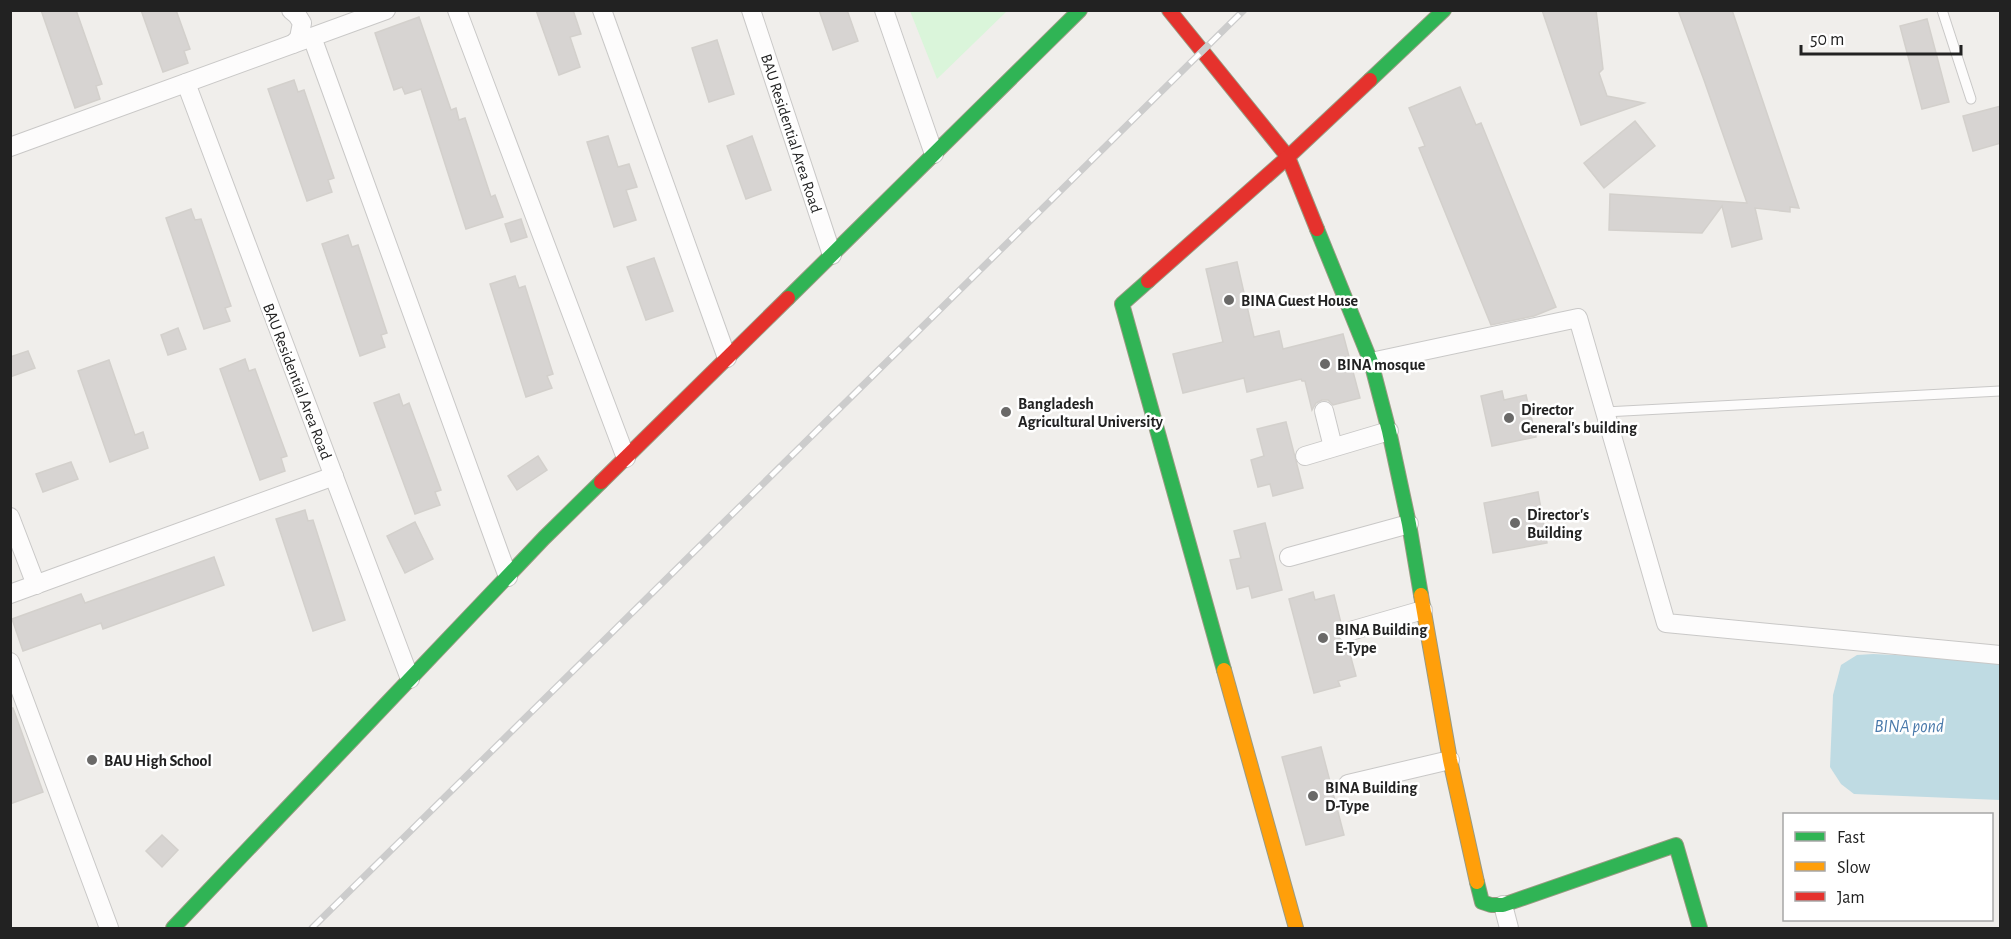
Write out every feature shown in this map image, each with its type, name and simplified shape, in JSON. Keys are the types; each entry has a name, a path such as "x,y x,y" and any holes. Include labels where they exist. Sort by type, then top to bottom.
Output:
{"street":[{"path":"291,10 302,23 299,38 292,44"},
{"path":"10,147 386,10"},
{"path":"457,10 626,458"},
{"path":"602,10 727,358"},
{"name":"BAU Residential Area Road","path":"751,10 832,255"},
{"path":"884,10 934,154"},
{"path":"173,928 508,577 1080,10"},
{"path":"1169,10 1288,157 1371,362 1409,524 1450,760 1482,902 1503,905 1676,845 1700,928"},
{"path":"1296,928 1122,304 1288,157 1444,10"},
{"path":"312,37 508,577"},
{"name":"BAU Residential Area Road","path":"186,83 410,679"},
{"path":"1371,362 1578,318 1666,623 2001,655"},
{"path":"1323,411 1333,447"},
{"path":"1305,456 1389,431"},
{"path":"10,594 334,476"},
{"path":"10,517 36,585"},
{"path":"1289,557 1409,524"},
{"path":"1347,633 1423,610"},
{"path":"10,662 109,928"},
{"path":"1348,784 1450,760"},
{"path":"1503,905 1509,928"}],"lane":[{"path":"1942,10 1971,99"},
{"path":"1605,412 2001,391"}],"green space":[{"path":"910,11 1007,11 937,79"}],"water":[{"name":"BINA pond","path":"1857,655 2000,660 2000,800 1854,794 1841,784 1830,767 1833,695 1841,665"}],"building":[{"path":"41,10 76,10 102,84 96,86 100,99 75,108"},
{"path":"141,10 176,10 190,49 184,51 188,63 163,72"},
{"path":"536,10 573,10 581,34 570,37 580,67 559,75"},
{"path":"819,10 847,10 858,41 833,50"},
{"path":"1542,10 1596,10 1603,69 1599,73 1607,96 1644,103 1581,125"},
{"path":"1678,10 1732,10 1799,208 1790,207 1790,212 1755,208 1762,239 1732,247 1722,206 1702,233 1609,230 1610,194 1747,203"},
{"path":"419,17 451,110 456,108 459,120 465,118 491,197 495,195 503,217 466,229 421,89 405,94 402,87 394,90 375,33"},
{"path":"1927,19 1949,102 1922,109 1900,26"},
{"path":"717,40 734,94 709,102 692,48"},
{"path":"294,80 298,92 304,90 334,178 328,180 332,192 307,201 268,89"},
{"path":"1460,87 1476,125 1481,123 1556,307 1534,316 1491,325 1419,148 1425,146 1409,108"},
{"path":"2001,106 2001,143 1973,151 1963,116"},
{"path":"1635,121 1655,146 1604,188 1584,163"},
{"path":"608,136 618,167 629,164 637,187 626,190 636,220 614,227 587,142"},
{"path":"752,136 771,190 746,199 727,146"},
{"path":"191,209 195,220 201,219 231,306 225,308 230,321 204,329 166,218"},
{"path":"521,219 527,237 511,242 505,224"},
{"path":"348,235 352,247 358,245 387,333 381,335 385,347 360,356 322,244"},
{"path":"654,258 673,311 646,320 627,267"},
{"path":"1237,262 1254,337 1279,331 1283,349 1343,334 1360,398 1333,405 1328,400 1322,400 1316,403 1312,410 1305,381 1301,379 1247,392 1244,378 1183,393 1173,354 1223,342 1206,269"},
{"path":"515,276 519,288 525,286 553,374 547,376 552,388 526,397 490,284"},
{"path":"178,328 186,349 168,355 161,335"},
{"path":"28,351 35,368 10,377 10,357"},
{"path":"245,359 249,371 255,369 287,456 281,458 285,471 260,480 220,369"},
{"path":"109,360 135,435 143,432 148,448 110,462 78,371"},
{"name":"Director General's building","path":"1502,391 1504,400 1526,395 1536,437 1492,446 1481,396"},
{"path":"399,394 403,406 409,403 441,490 435,492 440,505 415,514 374,403"},
{"path":"1286,422 1303,488 1273,496 1270,484 1258,487 1251,460 1264,456 1257,429"},
{"path":"538,456 547,470 517,490 508,476"},
{"path":"71,462 78,479 43,492 36,474"},
{"name":"Director's Building","path":"1538,492 1547,543 1493,553 1484,503"},
{"path":"305,510 308,521 313,520 345,620 313,631 276,519"},
{"path":"415,522 433,559 405,573 387,536"},
{"path":"1265,523 1282,590 1252,598 1249,586 1237,589 1230,560 1241,558 1234,531"},
{"path":"214,557 224,585 103,629 101,623 23,651 12,619 81,594 85,603"},
{"name":"BINA Building E-Type","path":"1313,592 1315,600 1334,595 1341,623 1336,629 1336,635 1347,643 1356,676 1338,681 1340,686 1314,693 1289,599"},
{"path":"10,708 13,708 43,792 10,804"},
{"name":"BINA Building D-Type","path":"1321,747 1344,835 1306,845 1282,757"},
{"path":"162,835 178,850 162,867 146,851"}],"railway":[{"path":"312,928 1244,10"}],"traffic: fast":[{"path":"788,298 1080,10"},
{"path":"1370,80 1444,10"},
{"path":"1317,229 1371,362 1409,524 1421,595"},
{"path":"1148,281 1122,304 1224,670"},
{"path":"173,928 544,538 601,482"},
{"path":"1477,882 1482,902 1503,905 1676,845 1700,928"}],"traffic: slow":[{"path":"1421,595 1450,760 1477,882"},
{"path":"1224,670 1296,928"}],"traffic: jam":[{"path":"1169,10 1288,157 1317,229"},
{"path":"1148,281 1288,157 1370,80"},
{"path":"601,482 788,298"}],"place":[{"name":"BINA Guest House","path":"1229,300"},
{"name":"BINA mosque","path":"1325,364"},
{"name":"Bangladesh Agricultural University","path":"1006,412"},
{"name":"Director General's building","path":"1509,418"},
{"name":"Director's Building","path":"1515,523"},
{"name":"BINA Building E-Type","path":"1323,638"},
{"name":"BAU High School","path":"92,760"},
{"name":"BINA Building D-Type","path":"1313,796"}]}
